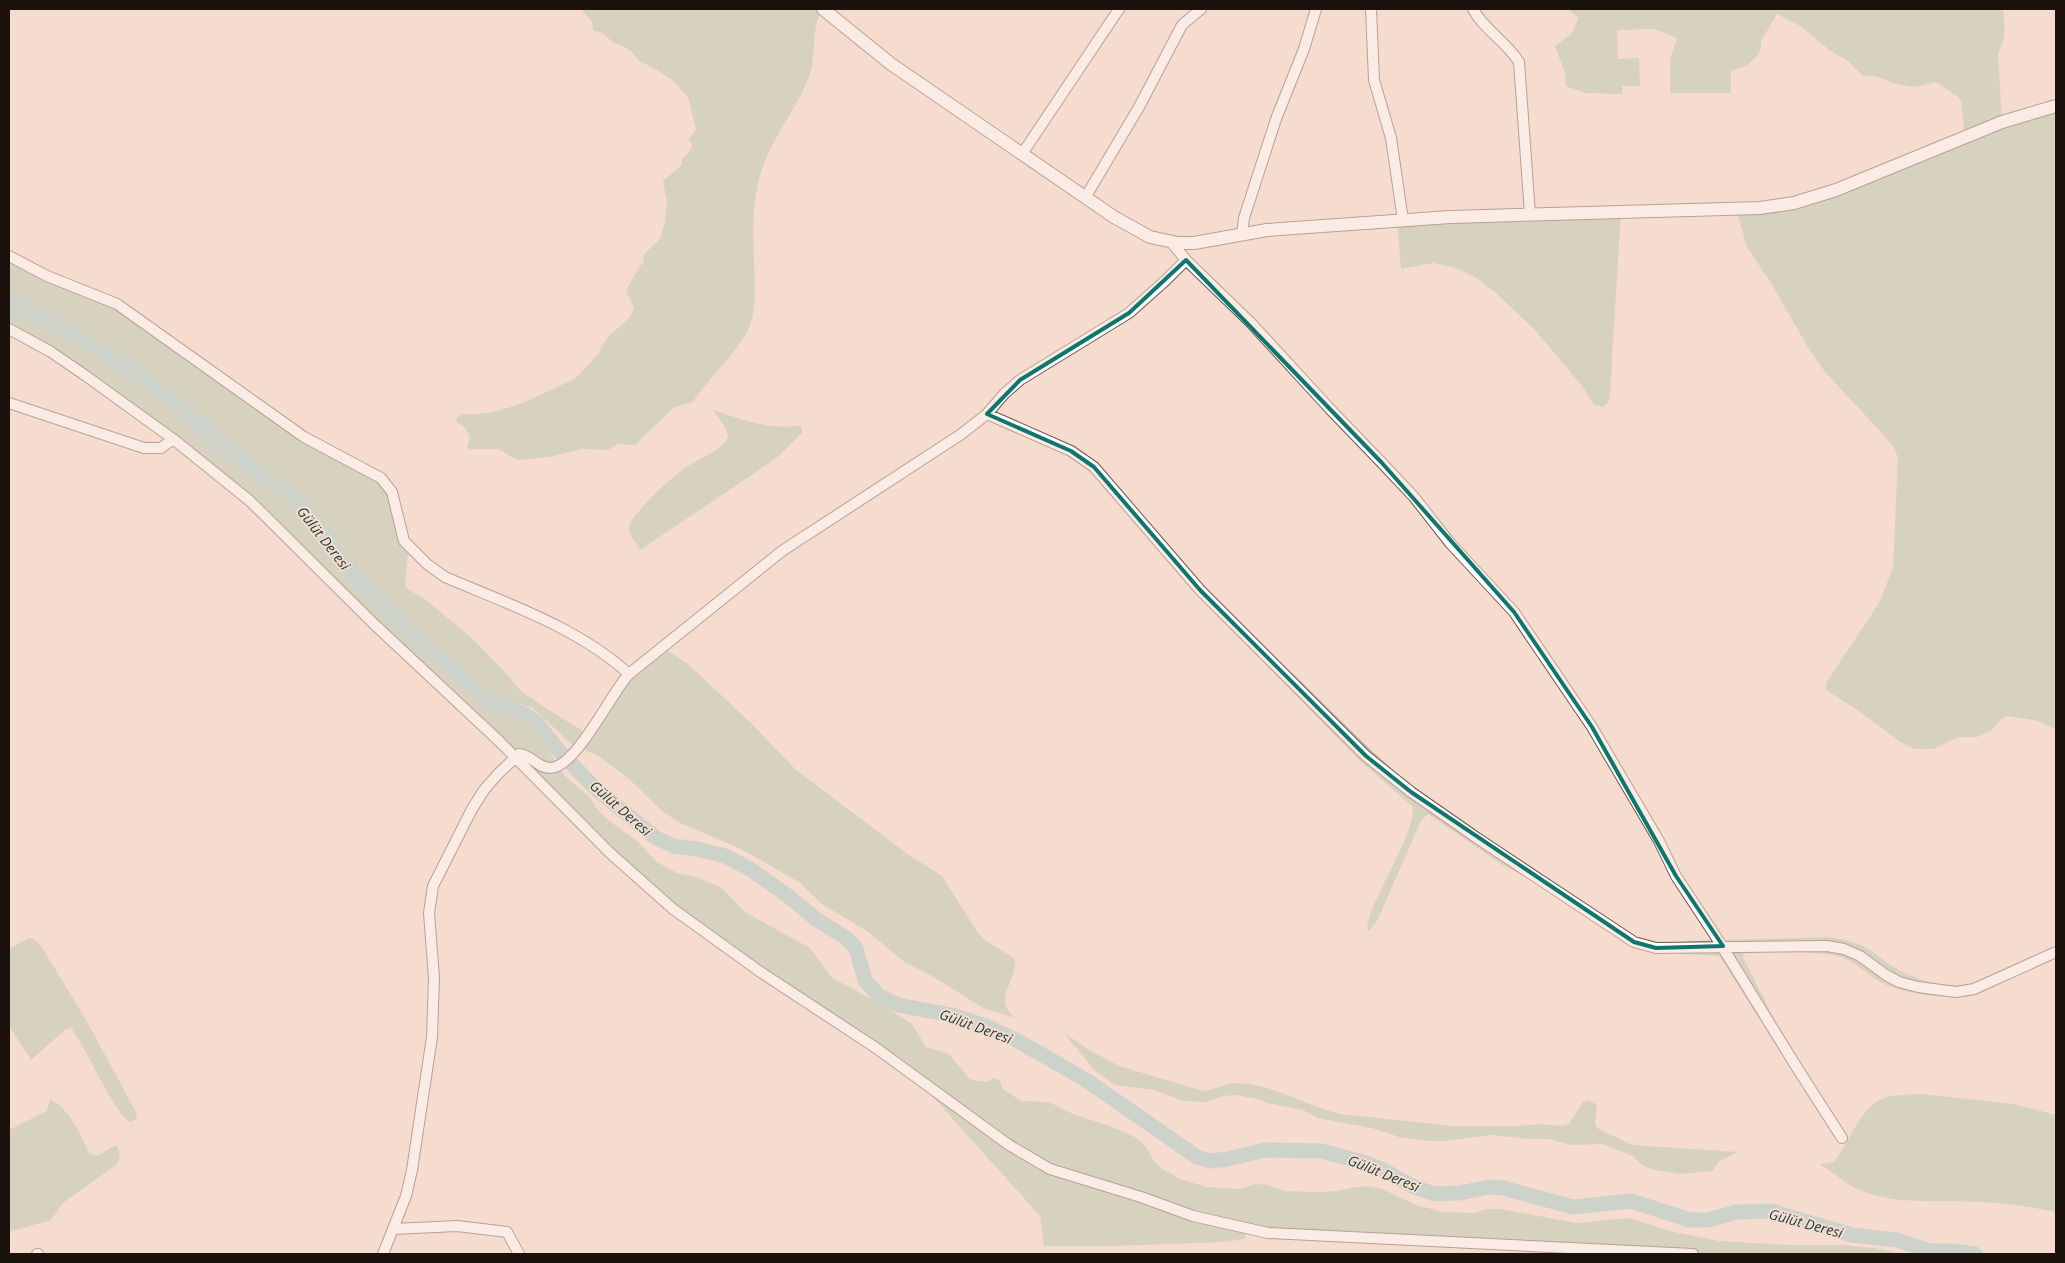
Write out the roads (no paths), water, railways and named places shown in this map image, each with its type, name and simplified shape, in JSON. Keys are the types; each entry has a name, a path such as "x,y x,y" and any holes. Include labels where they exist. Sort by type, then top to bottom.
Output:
{"street":[{"path":"823,9 891,64 1085,198 1134,230 1150,237 1171,242 1194,243 1267,230 1402,220 1530,214 1730,210 1779,206 1836,190 1984,130 2056,106"},
{"path":"1022,154 1119,9"},
{"path":"1085,198 1139,107 1182,25 1201,9"},
{"path":"1242,235 1242,225 1276,119 1304,49 1316,9"},
{"path":"1371,9 1374,80 1391,138 1402,220"},
{"path":"1473,9 1481,21 1511,49 1519,62 1530,214"},
{"path":"1171,242 1186,260 1251,323 1382,462 1414,497 1450,543 1514,612 1592,727 1659,841 1676,876 1842,1138"},
{"path":"9,256 47,276 117,304 304,437 381,478 392,492 404,542 427,564 445,576 572,634 596,648 629,674"},
{"path":"383,1254 406,1196 412,1170 432,1037 434,980 429,913 433,886 472,809 484,790 519,754 548,768 554,768 562,764 580,745 596,723 613,693 629,674 782,551 953,440 987,414 1004,394 1020,380 1129,312 1186,260"},
{"path":"9,329 51,352 174,440 250,501 514,757 610,853 672,909 759,971 876,1048 1010,1145 1050,1168 1193,1216 1268,1233 1693,1254"},
{"path":"9,403 144,448 161,448 174,440"},
{"path":"987,414 1071,451 1094,467 1200,590 1366,756 1411,792 1477,838 1634,942 1656,948 1807,945 1844,949 1860,956 1899,982 1918,987 1956,992 1974,989 2056,952"},
{"path":"393,1229 457,1226 507,1232 519,1254"}],"waterway":[{"name":"Gülüt Deresi","path":"9,301 79,337 139,375 176,402 222,445 285,491 305,510 325,535 342,562 394,619 475,689 493,702 524,714 536,722 558,750 596,789 656,838 674,846 725,856 750,869 816,919 846,938 856,948 865,980 879,996 898,1005 952,1015 986,1026 1018,1041 1086,1080 1197,1157 1211,1161 1265,1150 1321,1151 1363,1162 1385,1171 1414,1187 1435,1194 1460,1193 1489,1187 1503,1188 1573,1207 1631,1201 1690,1220 1708,1220 1737,1212 1771,1211 1852,1235 1897,1240 1930,1251 1954,1251 1975,1254"}]}
